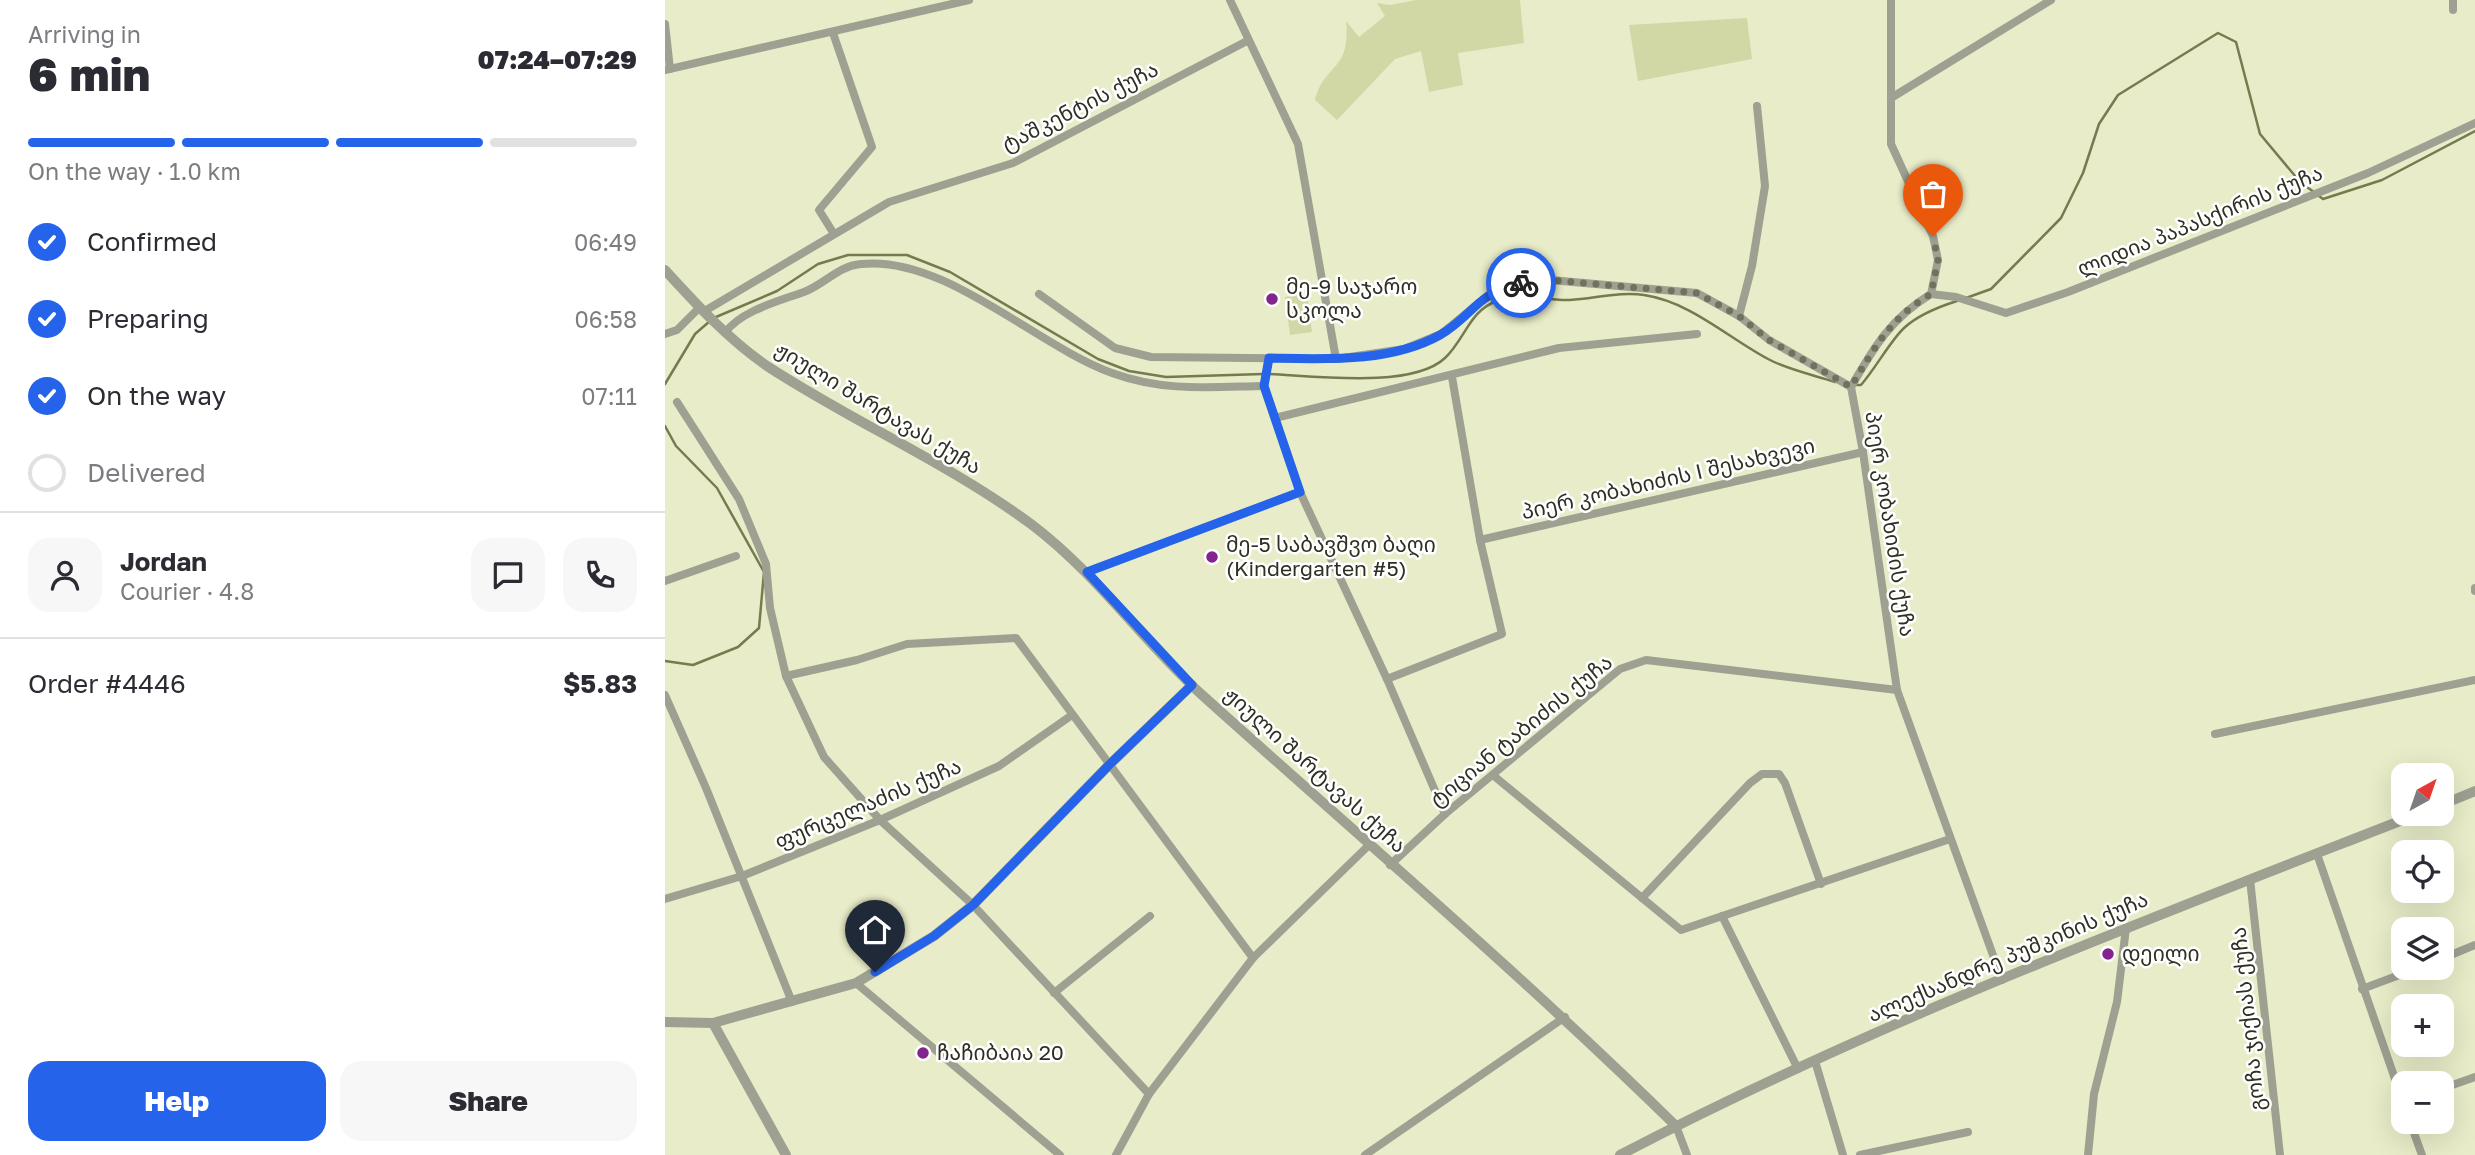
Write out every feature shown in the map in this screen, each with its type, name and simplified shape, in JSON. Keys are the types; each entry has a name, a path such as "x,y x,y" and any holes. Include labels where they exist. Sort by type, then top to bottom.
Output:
{"street":[{"path":"665,24 668,69 969,0"},
{"path":"1230,0 1247,41 1298,144 1336,359"},
{"path":"1851,387 1877,343 1899,317 1906,309 1931,294 1938,260 1933,236 1891,144 1891,0"},
{"path":"1891,98 2051,0"},
{"path":"2453,0 2453,10"},
{"path":"834,33 872,147 819,210 834,234"},
{"name":"ტაშკენტის ქუჩა","path":"665,334 677,330 701,310 889,201 1013,163 1247,41"},
{"path":"1739,316 1752,266 1765,186 1757,106"},
{"name":"ლიდია პაპასქირის ქუჩა","path":"1931,294 1957,297 2006,313 2068,292 2355,178 2475,122"},
{"path":"721,330 747,316 813,289 842,268 861,264 901,266 919,271 983,302 1108,372 1172,389 1264,384"},
{"path":"665,270 701,310"},
{"name":"პიერ კობახიძის ქუჩა","path":"1039,294 1115,348 1151,357 1336,359 1404,349 1441,334 1497,288 1539,279 1697,293 1739,316 1769,340 1851,387 1863,452 1897,690 2001,980"},
{"name":"ჟიული შარტავას ქუჩა","path":"701,310 721,330 768,366 908,446 1031,524 1087,572 1192,685 1565,1017 1676,1126 1687,1155"},
{"path":"1275,418 1452,377 1559,348 1697,334"},
{"path":"1269,358 1264,384 1300,492 1387,678 1445,814"},
{"path":"1387,678 1502,634 1480,540 1452,377"},
{"path":"677,402 739,499 766,564 769,608 786,676 824,757 880,820 973,905 1149,1094"},
{"name":"პიერ კობახიძის I შესახვევი","path":"1480,540 1863,452"},
{"path":"1087,572 1300,492"},
{"path":"665,581 736,556"},
{"path":"786,676 857,660 907,645 1011,637 1020,642 1253,958"},
{"name":"ტიციან ტაბიძის ქუჩა","path":"1390,864 1445,814 1620,669 1646,660 1897,690"},
{"path":"2215,734 2475,680"},
{"path":"665,1022 713,1023 856,983 934,936 973,905 1109,765 1192,685"},
{"path":"665,695 792,1002"},
{"name":"ფურცელაძის ქუჩა","path":"665,899 742,876 880,820 999,766 1072,715"},
{"path":"1641,898 1750,783 1762,774 1779,774 1785,783 1821,884"},
{"path":"1494,776 1681,930 1950,839"},
{"path":"2454,800 2475,791"},
{"name":"ალექსანდრე პუშკინის ქუჩა","path":"1620,1155 1815,1061 2001,980 2391,824"},
{"path":"1116,1155 1149,1094 1253,958 1369,845"},
{"path":"2317,853 2392,1071"},
{"name":"გოჩა ჯიქიას ქუჩა","path":"2250,879 2280,1155"},
{"path":"1722,915 1798,1069"},
{"path":"1054,993 1150,916"},
{"path":"2088,1155 2094,1094 2117,1002 2126,928"},
{"path":"2454,954 2475,945"},
{"path":"2363,989 2391,978"},
{"path":"856,983 1060,1155"},
{"path":"1365,1155 1565,1017"},
{"path":"713,1023 786,1155"},
{"path":"1815,1061 1843,1155"},
{"path":"2454,1085 2475,1077"},
{"path":"1860,1155 1968,1132"},
{"path":"2414,1134 2422,1155"}],"green space":[{"path":"1416,0 1520,0 1524,43 1458,53 1463,85 1429,92 1421,51 1395,59 1337,120 1315,100 1319,88 1345,50 1346,21 1359,37 1385,16 1377,3 1390,5"},
{"path":"1747,18 1752,59 1638,81 1629,25"},
{"path":"1307,294 1312,332 1290,335 1285,297"}],"waterway":[{"path":"1966,298 1991,289 2061,218 2083,173 2099,124 2118,95 2218,33 2236,42 2260,134 2301,183 2314,192"},
{"path":"2319,196 2323,199 2382,180 2475,131"},
{"path":"716,317 777,291 818,264 848,255 907,255 950,272 1098,359 1129,371 1166,377 1263,374"},
{"path":"1269,374 1336,378 1410,374 1430,368 1445,358 1480,311 1497,301 1518,296 1570,300 1635,294 1678,305 1770,360 1835,382"},
{"path":"1855,385 1861,385 1910,323 1957,301"},
{"path":"665,384 695,334 710,321"},
{"path":"665,426 676,446 717,488 764,572 759,628 738,647 693,665 665,661"}],"way so far":[{"path":"1521,283 1539,279 1697,293 1739,316 1769,340 1851,387 1877,343 1906,309 1931,294 1938,260 1933,236"}],"place":[{"name":"მე-9 საჯარო სკოლა","path":"1272,299"},
{"name":"მე-5 საბავშვო ბაღი (Kindergarten #5)","path":"1212,557"},
{"name":"დეილი","path":"2108,954"},
{"name":"ჩაჩიბაია 20","path":"923,1053"}],"route":[{"path":"875,972 934,936 973,905 1083,791 1192,685 1087,572 1300,492 1264,386 1269,358 1336,359 1404,349 1441,334 1497,288 1521,283"}]}
